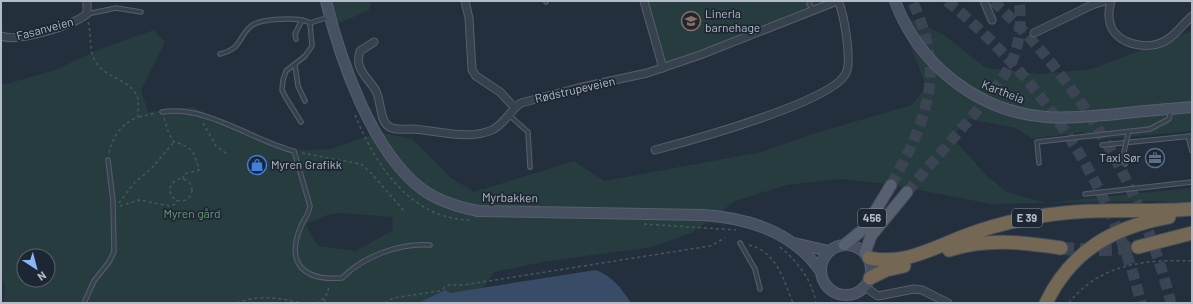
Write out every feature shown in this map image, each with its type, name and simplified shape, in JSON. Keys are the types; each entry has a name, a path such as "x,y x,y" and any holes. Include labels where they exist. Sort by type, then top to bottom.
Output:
{"highway":[{"name":"E 39","path":"867,255 883,261 899,260 970,234 1026,218 1075,212 1156,212 1192,210"},
{"path":"1046,303 1052,290 1069,268 1084,253 1099,242 1134,225 1192,213"},
{"path":"1138,247 1192,233"},
{"name":"E 39","path":"868,282 886,270 916,263 962,246 977,243 1017,242 1061,248"}],"main road":[{"name":"456","path":"844,245 865,228 891,185"},
{"name":"456","path":"867,255 871,236 907,192"}],"street":[{"name":"Fasanveien","path":"1,36 14,38 64,26 87,14 87,1"},
{"name":"Myrbakken","path":"326,1 353,85 375,130 402,171 422,189 437,198 457,206 478,210 721,216 754,223 794,243 829,251"},
{"path":"374,42 360,51 359,68 380,99 383,116 388,126 401,130 410,129 438,133 473,134 494,129 509,115 514,107 500,92 476,76 472,70 469,18 465,1"},
{"path":"644,1 663,68"},
{"name":"Rødstrupeveien","path":"514,107 521,103 548,95 633,77 663,68 838,1 848,57 846,74 842,79 812,97 763,118 715,134 655,150"},
{"name":"Kartheia","path":"895,1 905,24 916,42 942,71 970,92 1003,108 1029,115 1059,118 1170,114 1192,107"},
{"path":"984,1 992,20"},
{"path":"1034,33 1092,5 1105,1"},
{"path":"1111,1 1110,24 1121,38 1138,45 1148,46 1164,42 1192,16"},
{"name":"Myrbakken","path":"794,243 814,262 821,272"},
{"path":"844,245 855,246 867,255 872,271 868,282 859,292 843,299 830,290 826,285 821,272 824,258 829,251 844,245"},
{"path":"868,282 878,296 905,290 922,290 948,303"}],"lane":[{"path":"810,1 811,7 814,10"},
{"name":"Fasanveien","path":"87,14 116,8 140,12"},
{"path":"220,54 235,48 250,26 254,24 271,20 302,20 310,23 330,17"},
{"path":"296,39 295,34 302,20"},
{"path":"301,122 282,90 286,71 305,56 312,46 310,23"},
{"path":"295,65 298,86 305,101"},
{"path":"162,112 186,112 202,115 222,122 268,144 294,151 310,206 297,236 295,258 307,272 323,279 342,278 350,270 364,261 389,251 414,245 430,245"},
{"name":"Kartheia","path":"1039,163 1037,142 1129,133 1150,129 1170,114"},
{"path":"509,115 528,132 530,167"},
{"path":"1125,164 1124,152 1129,133"},
{"path":"1102,145 1190,136 1192,151"},
{"path":"84,303 94,281 109,262 114,252 113,209 108,160"},
{"path":"1085,194 1192,182"},
{"path":"740,243 755,269 760,289"}],"path":[{"path":"87,14 94,60 103,70 134,91 138,100 138,117"},
{"path":"108,160 111,146 119,131 127,121 162,112 169,134 174,142 186,145 192,150 199,170 184,174 183,179"},
{"path":"202,115 204,128 216,146 227,154"},
{"path":"113,209 134,183 151,169 174,142"},
{"path":"294,151 361,164 372,174 404,211"},
{"path":"113,209 139,200 170,206 175,204 177,200 188,198 192,190 190,183 183,179 177,180 171,185 171,192 177,200"},
{"path":"720,228 742,231"},
{"path":"385,303 393,298 440,291 449,285 463,285 710,246 724,238"},
{"path":"740,243 762,249 768,254 778,270 792,303"},
{"path":"776,244 787,253 803,271 811,285 816,303"},
{"path":"1068,303 1084,286 1094,279 1121,267 1158,261 1192,262"},
{"path":"316,303 324,299 329,289 323,279"},
{"path":"237,303 249,299 267,297 301,303"},
{"path":"324,299 326,303"}],"green space":[{"path":"320,1 371,1 369,10 340,23"},
{"path":"642,1 825,1 730,39 681,62 660,61"},
{"name":"Myren gård","path":"906,17 944,35 986,68 1040,74 1092,69 1192,31 1192,131 1092,140 1084,132 1032,139 1016,128 969,119 952,137 987,176 1007,192 1046,203 991,204 889,184 839,179 787,185 735,201 693,232 653,247 548,261 494,272 482,289 450,293 445,290 418,303 3,303 5,287 1,273 1,84 6,84 55,70 103,48 154,30 165,42 141,90 148,112 192,107 285,148 308,150 331,149 379,132 412,139 450,177 474,192 574,161 604,181 761,152 812,134 912,105 926,86 907,36","holes":["339,213 392,217 393,230 356,251 318,246 306,224 327,215"]},
{"path":"1192,188 1192,203 1148,201 1047,203"}],"water":[{"path":"596,270 607,276 616,284 624,292 631,303 418,303 445,290 450,293"}],"tunnel":[{"path":"891,185 914,139 923,117 928,95 930,73 929,51 923,27 912,1"},
{"path":"947,1 981,31 1013,64 1042,99 1068,136 1092,175 1112,216 1128,259 1141,303"},
{"path":"993,1 1025,33 1054,67 1081,102 1104,139 1125,177 1143,218 1171,303"},
{"path":"907,192 987,99 1008,69 1015,54 1019,39 1019,1"},
{"path":"1061,248 1099,250 1138,247"}],"place":[{"name":"Linerla barnehage","path":"691,21"},
{"name":"Taxi Sør","path":"1155,158"},
{"name":"Myren Grafikk","path":"257,165"}]}
